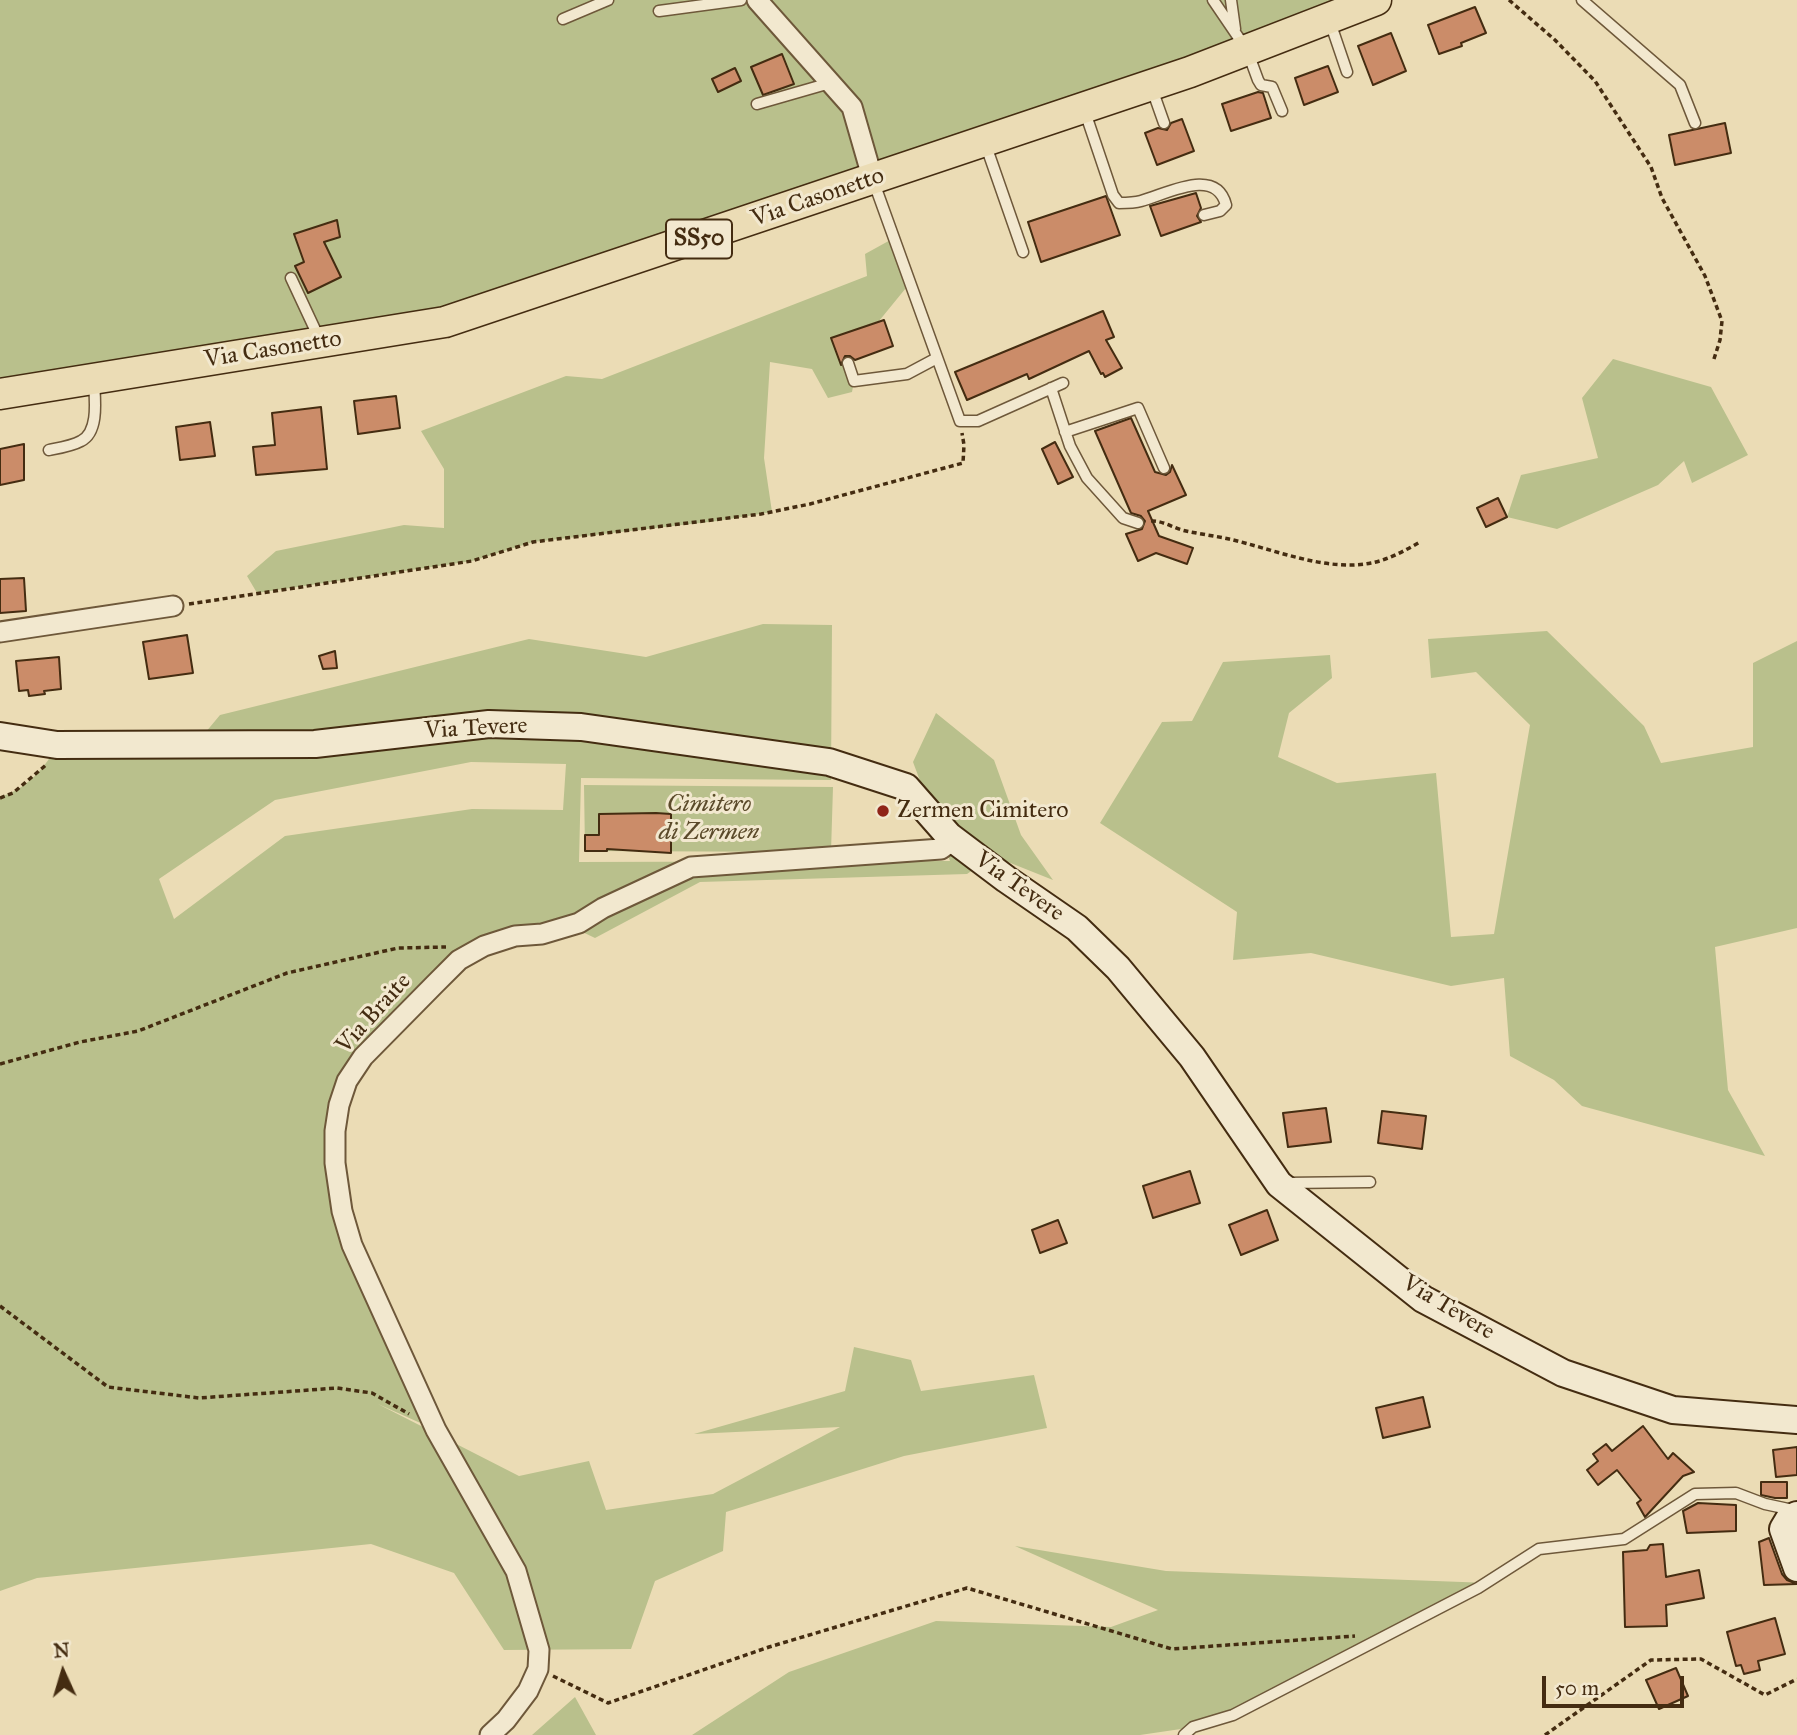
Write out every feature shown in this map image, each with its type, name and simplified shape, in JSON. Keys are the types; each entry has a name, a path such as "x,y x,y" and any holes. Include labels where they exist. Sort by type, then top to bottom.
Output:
{"main road":[{"name":"Via Casonetto","path":"0,394 445,322 1151,86 1241,41 1329,18 1376,0"},
{"name":"Via Tevere","path":"0,736 57,745 315,744 489,723 581,727 830,762 906,787 954,840 1077,928 1118,968 1192,1057 1279,1184 1423,1299 1563,1373 1673,1410 1797,1420"},
{"path":"1797,1513 1789,1519 1783,1530 1797,1568"}],"street":[{"path":"757,0 852,107 873,180"},
{"path":"0,632 173,606"},
{"name":"Via Braite","path":"538,1670 539,1650 516,1571 436,1430 352,1244 341,1211 335,1163 335,1131 339,1105 347,1081 363,1057 459,960 476,951 515,936 542,934 579,923 603,908 691,867 941,849 954,840"},
{"path":"490,1735 506,1720 528,1691 538,1670"}],"lane":[{"path":"563,19 608,0"},
{"path":"659,11 741,0"},
{"path":"1213,0 1241,41"},
{"path":"1231,0 1241,41 1258,80 1261,85 1272,87 1282,111"},
{"path":"1582,0 1680,85 1695,123"},
{"path":"1329,18 1347,72"},
{"path":"757,104 830,83"},
{"path":"1151,86 1164,123"},
{"path":"1083,109 1112,195 1119,203 1138,202 1203,184 1216,187 1223,194 1226,205 1220,211 1204,215"},
{"path":"985,142 1023,252"},
{"path":"873,180 960,421 978,421 1063,383"},
{"path":"291,278 321,342"},
{"path":"848,363 854,381 907,374 937,358"},
{"path":"48,450 82,441 91,431 95,406 94,379"},
{"path":"1051,388 1070,446 1087,478 1122,518 1139,523"},
{"path":"1065,432 1138,408 1164,468"},
{"path":"1279,1184 1370,1182"},
{"path":"1184,1735 1193,1727 1233,1715 1479,1588 1539,1549 1624,1539 1695,1494 1736,1493 1797,1513"}],"path":[{"path":"1509,0 1555,40 1595,81 1651,167 1662,198 1704,276 1721,321 1720,340 1713,362"},
{"path":"173,606 472,561 533,542 717,521 810,504 963,463 964,445 960,421"},
{"path":"1139,523 1155,520 1174,529 1335,564 1371,563 1402,552 1420,542"},
{"path":"0,798 13,793 48,764 57,745"},
{"path":"0,1064 80,1042 138,1031 287,973 398,948 447,947"},
{"path":"0,1306 108,1387 198,1398 337,1388 372,1393 436,1430"},
{"path":"538,1670 608,1703 768,1647 967,1588 1172,1649 1392,1633"},
{"path":"1545,1735 1651,1660 1701,1660 1765,1695 1797,1679"}],"green space":[{"path":"0,0 1338,0 1232,44 542,291 0,383"},
{"path":"894,238 910,283 879,321 831,338 841,365 848,363 854,381 852,392 828,398 812,369 770,362 764,458 772,512 533,542 472,561 257,593 247,576 276,551 404,525 444,528 444,469 421,431 566,376 602,379 867,276 865,254"},
{"path":"1613,359 1711,387 1748,455 1692,483 1684,461 1658,485 1557,529 1507,517 1521,475 1598,458 1582,398"},
{"path":"763,624 832,625 831,780 581,778 579,862 950,861 913,762 936,713 994,760 1021,835 1053,880 993,856 967,874 700,882 595,938 570,926 484,946 397,1024 339,1105 342,1211 436,1430 378,1404 519,1476 589,1461 606,1510 713,1494 840,1427 694,1434 845,1391 854,1347 911,1360 921,1391 1034,1375 1047,1428 904,1456 726,1512 723,1551 655,1581 631,1649 504,1650 454,1573 371,1544 37,1578 0,1591 0,797 18,789 34,777 57,745 195,745 220,715 529,639 646,657","holes":["471,762 566,764 563,810 472,809 285,836 174,919 159,879 275,800"]},
{"path":"1547,631 1644,726 1661,763 1753,747 1753,663 1797,641 1797,928 1715,947 1728,1090 1765,1156 1582,1106 1554,1080 1510,1056 1504,978 1451,986 1311,953 1233,960 1237,912 1100,823 1162,722 1192,721 1223,662 1330,655 1332,678 1289,713 1278,757 1337,783 1436,773 1451,937 1494,934 1530,725 1476,672 1431,678 1428,639"},
{"name":"Cimitero di Zermen","path":"584,785 833,787 831,852 585,851"},
{"path":"1015,1546 1166,1571 1489,1583 1215,1724 1140,1735 692,1735 789,1672 936,1621 1111,1627 1158,1610"},
{"path":"575,1697 596,1735 532,1735"}],"building":[{"path":"1475,7 1486,33 1439,54 1428,25"},
{"path":"1391,33 1406,71 1373,85 1358,46"},
{"path":"782,54 794,84 763,95 751,67"},
{"path":"1328,66 1338,92 1304,105 1295,78"},
{"path":"735,68 741,81 718,92 712,79"},
{"path":"1258,92 1263,93 1271,118 1231,131 1222,104"},
{"path":"1182,119 1194,151 1157,165 1145,133 1158,128 1167,130 1171,123"},
{"path":"1725,123 1731,153 1675,165 1669,135"},
{"path":"1196,193 1201,208 1197,216 1201,222 1161,236 1150,206"},
{"path":"1106,196 1120,235 1041,262 1028,222"},
{"path":"337,220 340,237 324,242 341,277 308,293 295,266 304,262 294,234"},
{"path":"1103,311 1114,337 1106,340 1122,368 1105,377 1089,351 1029,379 1027,374 967,400 955,372"},
{"path":"884,320 893,346 855,360 845,356 841,365 831,338"},
{"path":"396,396 400,428 358,434 354,401"},
{"path":"321,407 327,469 256,475 253,447 275,445 272,413"},
{"path":"1131,418 1155,472 1166,475 1172,465 1186,495 1148,511 1159,536 1193,548 1187,564 1156,553 1138,561 1126,534 1142,529 1145,521 1141,516 1131,513 1095,431"},
{"path":"210,422 215,456 180,460 176,427"},
{"path":"1055,442 1073,477 1058,484 1042,449"},
{"path":"24,444 24,480 0,485 0,449"},
{"path":"1498,498 1507,517 1486,527 1477,508"},
{"path":"24,578 26,611 0,613 0,579"},
{"path":"187,635 193,673 149,679 143,642"},
{"path":"335,651 337,668 323,669 319,656"},
{"path":"59,657 61,689 29,696 28,690 19,691 16,661"},
{"path":"599,814 671,814 671,853 607,849 585,851 585,835 599,835"},
{"path":"1326,1108 1331,1142 1288,1147 1283,1113"},
{"path":"1382,1111 1426,1116 1422,1149 1378,1143"},
{"path":"1190,1171 1200,1203 1153,1218 1143,1186"},
{"path":"1267,1210 1278,1240 1241,1255 1229,1225"},
{"path":"1058,1220 1067,1243 1040,1253 1032,1230"},
{"path":"1423,1397 1430,1427 1383,1438 1376,1408"},
{"path":"1643,1426 1668,1459 1673,1453 1694,1472 1683,1476 1645,1517 1637,1503 1641,1500 1617,1470 1598,1485 1587,1470 1598,1461 1593,1454 1606,1444 1612,1451"},
{"path":"1797,1447 1797,1475 1776,1477 1773,1450"},
{"path":"1761,1482 1787,1482 1787,1498 1761,1495"},
{"path":"1698,1503 1736,1505 1736,1531 1687,1533 1683,1511"},
{"path":"1769,1538 1782,1574 1787,1580 1797,1584 1764,1585 1759,1542"},
{"path":"1663,1544 1666,1577 1699,1570 1704,1598 1666,1605 1667,1626 1625,1627 1623,1552 1647,1550 1650,1545"},
{"path":"1775,1618 1785,1654 1758,1661 1760,1670 1744,1674 1741,1665 1736,1666 1727,1632"},
{"path":"1676,1668 1688,1696 1659,1709 1646,1680"}],"place":[{"name":"Zermen Cimitero","path":"883,811"}]}
